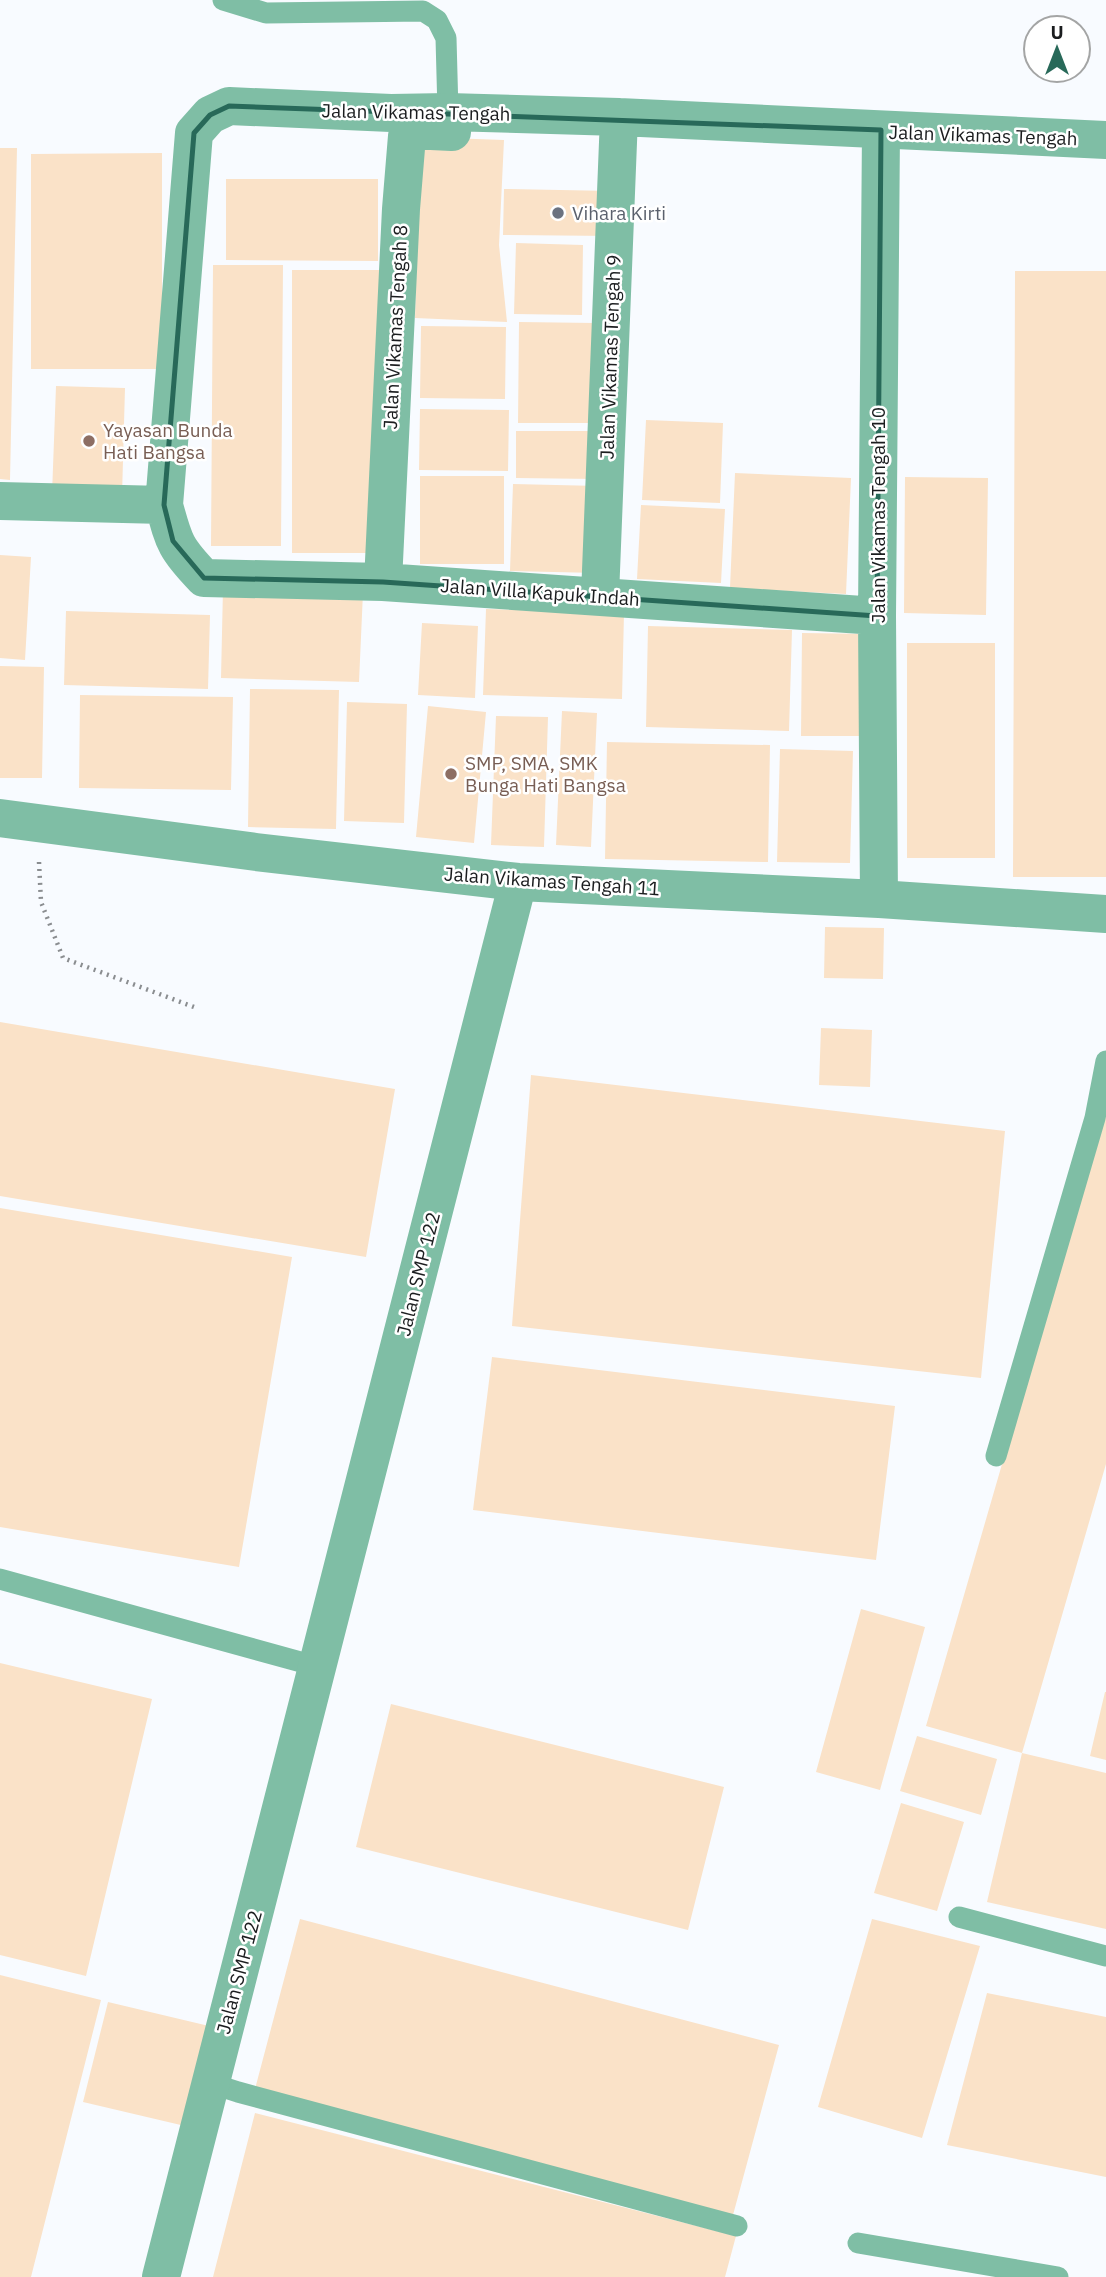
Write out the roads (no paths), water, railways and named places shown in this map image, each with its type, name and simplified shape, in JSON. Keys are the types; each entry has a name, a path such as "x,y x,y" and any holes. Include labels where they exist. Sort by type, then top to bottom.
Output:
{"street":[{"name":"Jalan Vikamas Tengah","path":"204,578 183,557 173,541 164,505 194,133 210,115 229,106 391,113 458,122 619,117 1106,140"},
{"name":"Jalan Vikamas Tengah 9","path":"600,596 619,117"},
{"name":"Jalan Vikamas Tengah 8","path":"383,582 407,136 410,130 458,122"},
{"name":"Jalan Vikamas Tengah 10","path":"879,899 877,616 881,130"},
{"path":"0,501 164,505"},
{"name":"Jalan Villa Kapuk Indah","path":"204,578 383,582 877,616"},
{"name":"Jalan Vikamas Tengah 11","path":"0,818 256,852 517,882 879,899 1106,914"},
{"name":"Jalan SMP 122","path":"161,2277 319,1667 517,882"}],"lane":[{"path":"223,0 267,13 423,11 437,20 446,38 458,122"},
{"path":"996,1456 1095,1118 1106,1060"},
{"path":"0,1579 319,1667"},
{"path":"959,1917 1106,1956"},
{"path":"210,2082 251,2096 737,2226"},
{"path":"858,2243 1058,2277"}],"place":[{"name":"Vihara Kirti","path":"558,213"},
{"name":"Yayasan Bunda Hati Bangsa","path":"89,441"},
{"name":"SMP, SMA, SMK Bunga Hati Bangsa","path":"451,774"}]}
